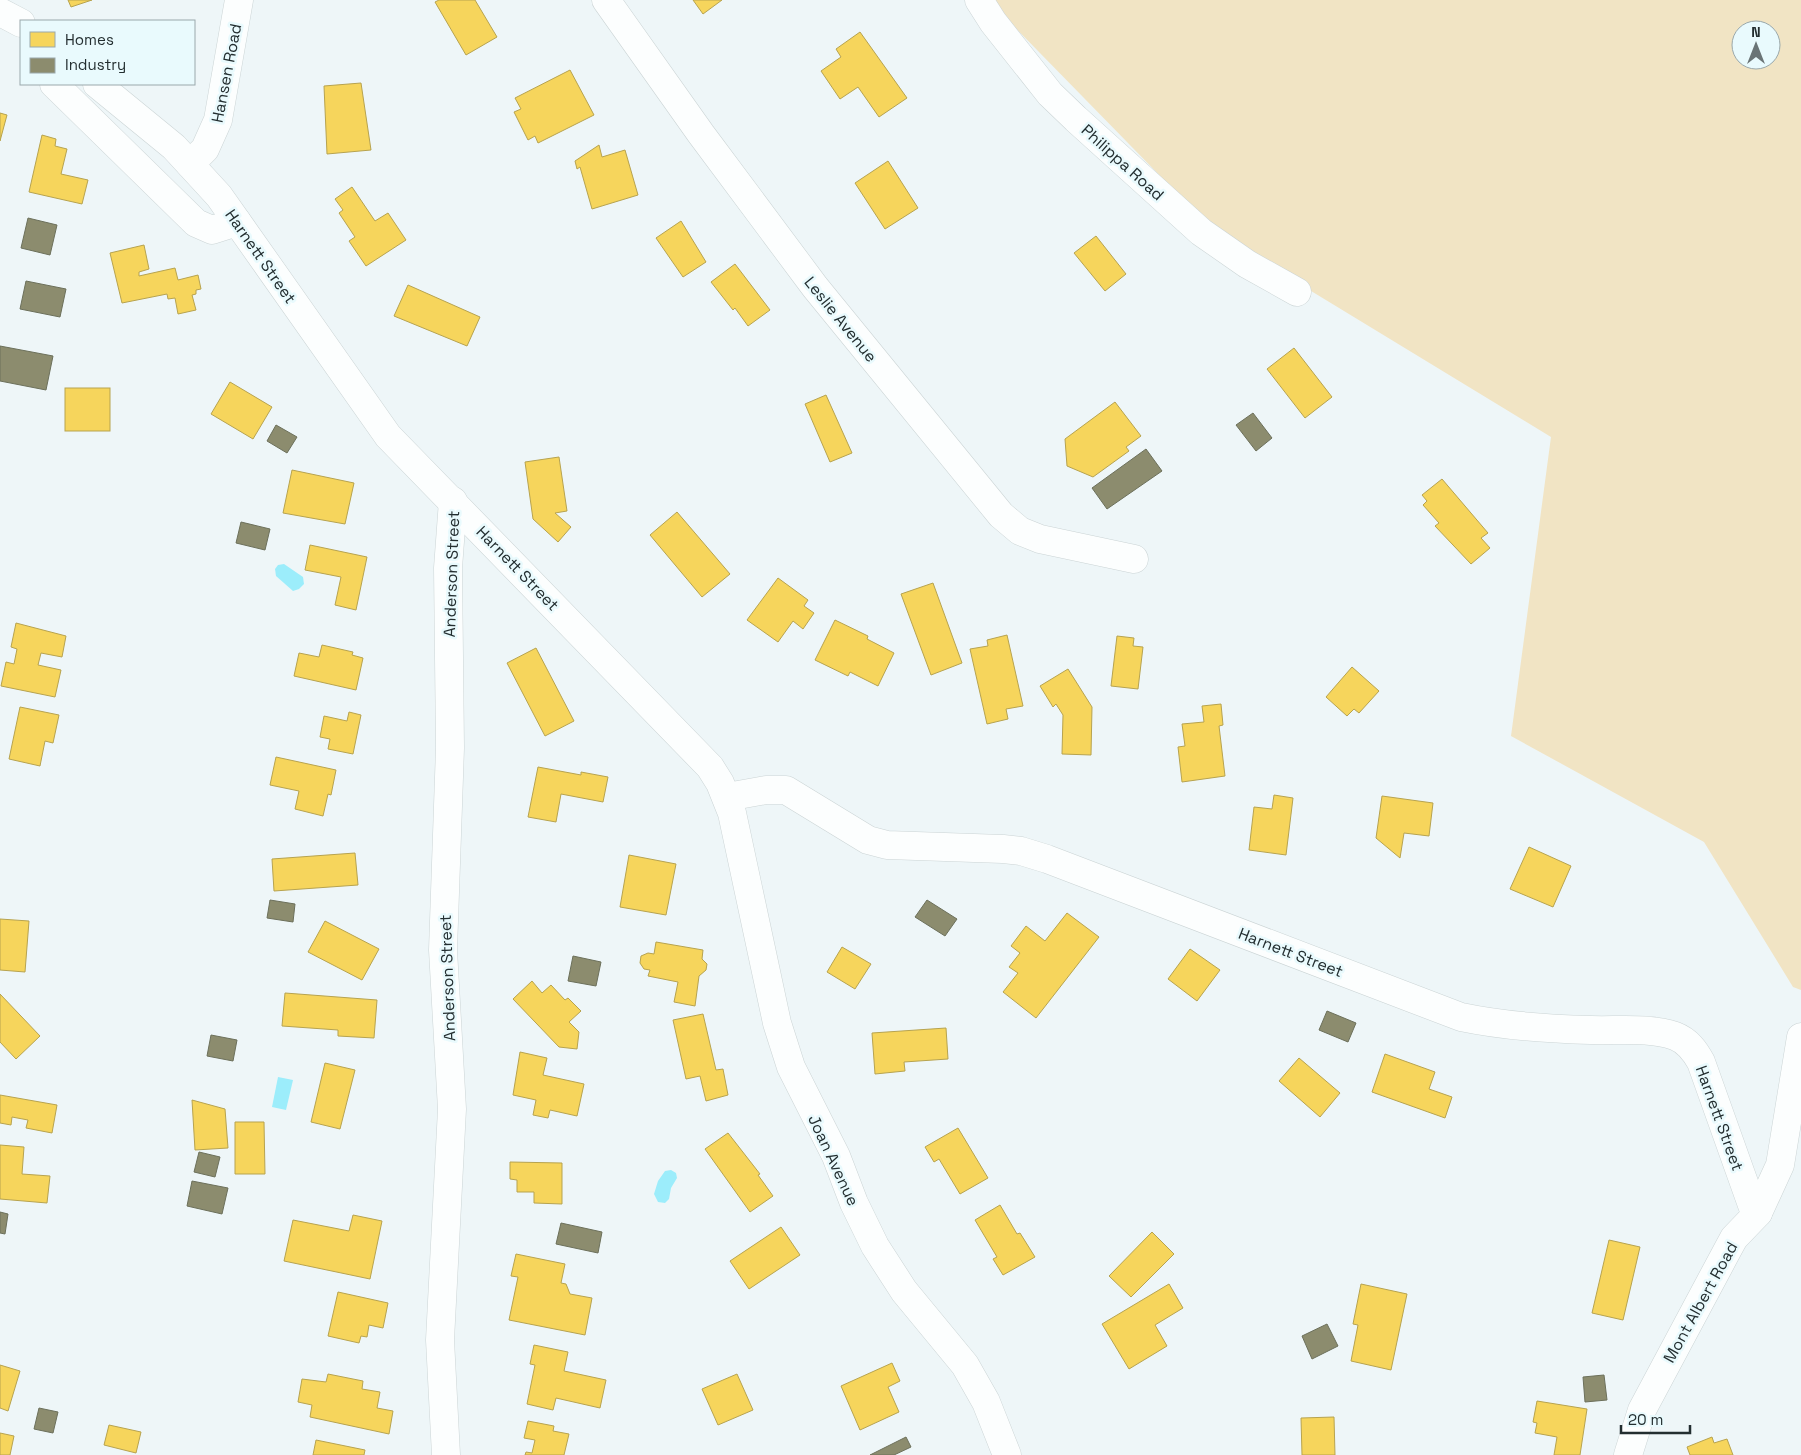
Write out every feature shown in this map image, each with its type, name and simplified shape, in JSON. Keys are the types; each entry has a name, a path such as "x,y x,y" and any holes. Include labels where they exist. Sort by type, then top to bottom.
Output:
{"street":[{"name":"Hansen Road","path":"190,164 205,150 218,120 239,0"},
{"name":"Leslie Avenue","path":"606,0 690,119 815,287 1001,515 1020,531 1040,539 1134,559"},
{"name":"Philippa Road","path":"979,0 993,22 1050,94 1076,119 1201,232 1247,264 1297,292"},
{"path":"0,12 20,22"},
{"path":"55,85 196,223 212,230 237,222"},
{"path":"98,85 156,131 190,164"},
{"name":"Harnett Street","path":"190,164 218,196 237,222 374,419 401,450 710,767 727,797 737,833"},
{"name":"Anderson Street","path":"446,1455 440,1340 452,1109 443,950 450,748 448,568 453,502"},
{"name":"Harnett Street","path":"727,797 766,790 786,790 868,840 886,845 994,849 1030,854 1068,866 1461,1017 1498,1025 1673,1035 1689,1044 1701,1062 1752,1205 1758,1213"},
{"name":"Joan Avenue","path":"737,833 777,1024 797,1082 836,1156 854,1204 875,1246 904,1291 965,1365 986,1402 1006,1455"},
{"name":"Mont Albert Road","path":"1628,1455 1642,1410 1728,1249 1734,1238 1758,1213 1774,1183 1783,1156 1801,1037"}],"shaded area":[{"path":"988,0 1801,0 1801,990 1793,987 1704,842 1511,736 1551,437 1216,233"}],"water":[{"path":"284,564 303,577 304,584 299,589 293,591 276,576 275,569 278,565"},
{"path":"278,1077 293,1080 286,1110 272,1107"},
{"path":"671,1170 676,1173 677,1178 671,1188 669,1199 665,1203 658,1202 654,1194 658,1181 665,1171"}],"building: Homes":[{"path":"68,0 92,0 71,7"},
{"path":"439,0 475,0 497,37 466,55 435,2"},
{"path":"693,0 722,0 703,14"},
{"path":"860,32 907,98 879,117 858,87 840,99 821,71 841,57 836,49"},
{"path":"570,70 594,115 538,143 535,136 528,140 514,112 521,109 515,98"},
{"path":"361,83 371,150 327,154 324,86"},
{"path":"0,113 7,115 0,141"},
{"path":"42,135 56,139 55,146 67,149 61,174 88,180 82,204 29,192"},
{"path":"599,145 602,157 625,150 638,195 592,209 580,167 577,169 575,161"},
{"path":"888,161 918,208 885,229 855,183"},
{"path":"352,187 375,221 388,213 406,240 366,266 349,241 355,237 339,213 343,210 335,199"},
{"path":"681,221 706,262 683,277 656,238"},
{"path":"1096,236 1126,274 1105,291 1074,253"},
{"path":"144,245 149,269 139,272 139,276 175,268 178,280 198,275 201,289 196,290 196,294 192,295 196,310 178,314 175,298 168,299 167,294 122,303 110,253"},
{"path":"735,264 770,310 748,326 735,308 733,310 711,282"},
{"path":"408,285 480,317 467,346 394,316"},
{"path":"1294,348 1332,397 1305,418 1267,369"},
{"path":"230,382 272,407 253,439 211,414"},
{"path":"65,388 110,388 110,431 65,431"},
{"path":"826,395 852,453 830,462 805,404"},
{"path":"1115,402 1141,436 1126,447 1129,451 1093,477 1067,466 1065,439"},
{"path":"559,457 567,511 555,513 571,527 558,542 533,519 525,462"},
{"path":"292,470 354,483 345,524 283,513"},
{"path":"1442,479 1488,533 1481,538 1490,548 1471,564 1435,526 1439,523 1423,505 1427,501 1422,495"},
{"path":"677,512 730,574 702,597 650,535"},
{"path":"310,545 367,557 356,610 335,605 341,577 305,570"},
{"path":"778,578 808,600 804,606 814,613 803,629 793,621 778,642 747,620"},
{"path":"933,583 962,663 931,675 901,594"},
{"path":"835,620 868,636 867,639 894,653 878,686 850,672 848,676 815,660"},
{"path":"16,623 66,636 62,657 41,653 38,665 61,670 55,697 1,686 6,662 14,664 17,649 11,647"},
{"path":"1007,635 1023,706 1006,709 1008,719 987,724 970,649 988,646 987,640"},
{"path":"1117,636 1134,638 1133,646 1143,647 1138,689 1111,686"},
{"path":"322,645 353,652 352,655 363,658 356,690 294,676 299,653 319,657"},
{"path":"536,648 574,721 545,736 507,663"},
{"path":"1352,667 1379,691 1359,713 1354,709 1347,716 1326,697"},
{"path":"1068,669 1092,707 1091,755 1062,754 1063,715 1056,704 1053,707 1040,686"},
{"path":"1221,704 1223,725 1219,726 1225,776 1182,782 1178,747 1185,746 1182,724 1204,722 1202,706"},
{"path":"20,707 59,715 53,743 45,741 40,766 9,759"},
{"path":"349,712 361,715 353,754 328,749 330,739 320,737 324,716 347,721"},
{"path":"276,757 336,770 331,795 328,794 323,816 295,809 299,791 270,785"},
{"path":"538,767 581,775 581,772 608,777 603,802 561,794 556,822 528,817"},
{"path":"1274,795 1293,798 1286,855 1249,850 1254,807 1272,809"},
{"path":"1382,796 1433,803 1429,836 1404,833 1400,858 1376,838"},
{"path":"1529,847 1571,866 1553,907 1510,889"},
{"path":"355,853 358,885 274,891 272,859"},
{"path":"629,855 676,864 666,915 620,907"},
{"path":"1067,913 1099,937 1036,1018 1003,992 1018,973 1009,967 1020,953 1011,946 1026,926 1045,941"},
{"path":"0,919 29,921 25,972 0,970"},
{"path":"325,921 379,949 362,980 308,952"},
{"path":"656,942 703,950 702,959 707,964 706,970 699,976 695,1006 674,1002 678,982 648,976 650,970 644,969 640,963 641,956 648,953 654,954"},
{"path":"842,947 871,964 855,989 827,972"},
{"path":"1190,949 1220,970 1197,1001 1168,979"},
{"path":"532,981 542,993 551,985 565,1000 568,998 581,1011 569,1022 579,1032 577,1049 559,1047 513,999"},
{"path":"285,993 377,1000 374,1038 338,1036 338,1030 282,1026"},
{"path":"0,994 40,1036 16,1059 0,1042"},
{"path":"703,1014 716,1070 723,1069 728,1095 706,1101 700,1076 686,1079 673,1020"},
{"path":"946,1028 948,1059 904,1062 905,1071 875,1074 872,1033"},
{"path":"520,1052 547,1058 543,1075 584,1084 577,1116 550,1110 548,1118 533,1115 536,1100 513,1095"},
{"path":"1385,1054 1435,1072 1429,1089 1452,1097 1445,1118 1372,1092"},
{"path":"1299,1058 1340,1093 1320,1117 1279,1081"},
{"path":"325,1063 355,1070 340,1129 311,1122"},
{"path":"0,1095 57,1105 52,1133 26,1128 28,1120 12,1117 11,1125 0,1123"},
{"path":"192,1100 225,1109 228,1148 195,1150"},
{"path":"235,1122 264,1122 265,1174 235,1174"},
{"path":"958,1128 988,1178 960,1194 939,1159 934,1162 925,1147"},
{"path":"728,1133 760,1174 758,1175 773,1196 750,1212 705,1149"},
{"path":"0,1145 24,1147 22,1174 50,1176 47,1203 0,1199"},
{"path":"510,1162 562,1163 562,1204 534,1203 534,1192 517,1192 517,1180 510,1179"},
{"path":"1000,1205 1017,1234 1020,1233 1035,1257 1003,1275 993,1259 997,1257 975,1220"},
{"path":"353,1215 382,1221 370,1279 284,1261 293,1220 349,1231"},
{"path":"781,1227 800,1255 749,1289 730,1261"},
{"path":"1152,1232 1174,1254 1131,1297 1109,1276"},
{"path":"1609,1240 1640,1247 1623,1320 1592,1313"},
{"path":"516,1254 565,1264 561,1283 566,1284 570,1294 592,1298 585,1335 509,1320 518,1277 511,1276"},
{"path":"1169,1284 1183,1308 1155,1325 1167,1346 1129,1369 1102,1324"},
{"path":"1361,1284 1407,1294 1391,1370 1351,1361 1358,1325 1353,1324"},
{"path":"338,1292 388,1303 383,1328 369,1325 367,1337 361,1336 359,1343 328,1336"},
{"path":"534,1345 568,1352 564,1371 606,1380 600,1408 556,1398 553,1410 527,1404 535,1365 530,1364"},
{"path":"892,1363 900,1381 888,1387 899,1412 860,1430 841,1386"},
{"path":"0,1365 20,1371 8,1411 0,1408"},
{"path":"328,1374 363,1381 362,1389 380,1392 377,1408 393,1411 389,1434 310,1417 312,1405 298,1402 302,1379 326,1382"},
{"path":"737,1374 753,1410 718,1425 702,1389"},
{"path":"1537,1401 1587,1409 1580,1455 1554,1455 1557,1437 1535,1433 1537,1423 1533,1422"},
{"path":"1334,1417 1335,1455 1302,1455 1301,1418"},
{"path":"528,1421 554,1426 553,1431 569,1434 564,1455 525,1455 526,1452 532,1453 535,1440 524,1438"},
{"path":"109,1425 141,1432 136,1453 104,1445"},
{"path":"0,1433 14,1436 10,1455 0,1455"},
{"path":"1712,1437 1714,1443 1727,1439 1733,1455 1690,1455 1687,1447"},
{"path":"316,1440 365,1450 364,1455 313,1455"}],"building: Industry":[{"path":"28,218 57,225 50,255 21,248"},
{"path":"26,281 66,289 60,317 20,309"},
{"path":"0,346 53,356 46,390 0,381"},
{"path":"1253,413 1272,438 1256,451 1236,425"},
{"path":"276,425 297,437 287,453 267,441"},
{"path":"1146,449 1162,471 1107,509 1092,488"},
{"path":"241,522 270,529 265,550 236,543"},
{"path":"270,900 295,904 293,922 267,918"},
{"path":"927,900 957,919 945,936 915,917"},
{"path":"573,956 601,962 596,986 568,981"},
{"path":"1327,1011 1356,1023 1348,1042 1319,1030"},
{"path":"211,1035 237,1040 233,1061 207,1056"},
{"path":"199,1152 220,1157 215,1177 194,1172"},
{"path":"192,1181 228,1188 222,1214 187,1206"},
{"path":"0,1212 8,1214 5,1234 0,1233"},
{"path":"561,1223 602,1232 598,1253 556,1244"},
{"path":"1327,1324 1338,1346 1312,1359 1302,1336"},
{"path":"1604,1375 1607,1400 1585,1402 1583,1377"},
{"path":"39,1408 58,1412 53,1433 34,1429"},
{"path":"906,1437 911,1447 894,1455 870,1455"}]}
